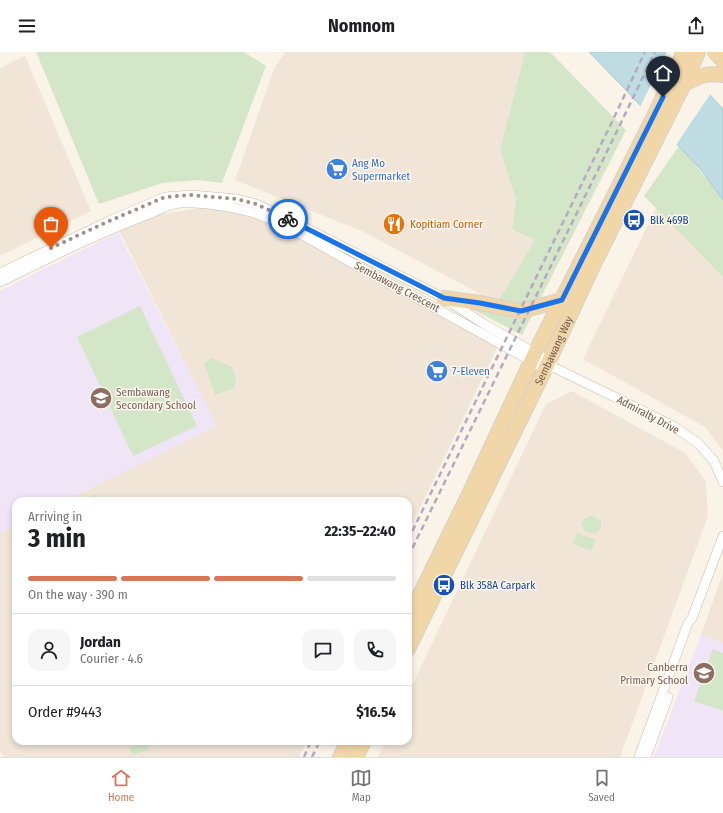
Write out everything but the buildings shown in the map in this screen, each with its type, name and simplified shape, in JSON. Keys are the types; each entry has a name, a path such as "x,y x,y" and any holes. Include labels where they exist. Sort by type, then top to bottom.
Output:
{"main road":[{"name":"Sembawang Way","path":"412,641 549,366 646,146 657,110 685,60 698,52"},
{"path":"714,52 723,61"},
{"name":"Sembawang Way","path":"412,611 471,490 533,357 562,300 646,146 684,84 685,60"},
{"path":"684,84 700,76 713,73 723,75"},
{"path":"444,298 521,311 562,300"},
{"path":"340,757 346,745"},
{"path":"356,757 362,745"}],"street":[{"name":"Sembawang Crescent","path":"0,273 88,230 165,197 191,195 237,199 256,204 302,226 444,298 533,357"},
{"name":"Sembawang Crescent","path":"0,282 67,248 168,205 179,203 230,207 256,214 291,229 426,303 549,366"},
{"name":"Admiralty Drive","path":"549,366 668,424 699,444 714,461 723,482"},
{"path":"639,757 688,623 692,618 723,536"},
{"path":"646,757 694,625 692,618"}],"shaded area":[{"path":"285,52 522,52 524,56 500,150 516,200 512,229 536,240 497,303 364,232 235,180 274,69"},
{"path":"25,56 91,211 0,256 0,68"},
{"path":"672,175 723,231 723,451 705,427 583,359"},
{"path":"208,206 255,214 499,344 412,525 412,497 67,497 215,423 119,230 147,217"},
{"name":"Sembawang Secondary School","path":"118,232 217,426 73,497 12,497 12,527 0,533 0,291"},
{"path":"572,391 685,453 706,481 708,516 620,757 378,757 384,745 412,745 412,686 546,404"},
{"path":"12,524 12,745 305,745 299,757 5,757 0,752 0,530"},
{"path":"723,573 723,643 701,635"},
{"name":"Canberra Primary School","path":"701,635 723,643 723,757 654,757"}],"green space":[{"path":"36,52 244,52 266,66 222,183 198,180 162,183 99,204"},
{"path":"522,52 550,52 626,130 522,335 466,306 497,303 535,240 512,229 516,200 500,150 524,56"},
{"path":"679,146 723,198 723,277 644,196"},
{"path":"140,306 197,426 133,456 77,337"},
{"path":"211,358 232,367 236,377 234,388 215,395 204,364"},
{"path":"95,494 98,497 90,497"},
{"path":"589,516 593,516 601,521 601,528 596,533 586,532 583,529 581,524 584,519"},
{"path":"577,533 596,540 591,551 573,544"},
{"path":"713,649 723,653 723,711 694,701"},
{"path":"137,745 148,745 149,750 132,755 130,747"}],"water":[{"path":"589,52 671,52 723,109 723,200 701,170"}],"pier":[{"path":"667,52 673,52 711,93 676,145 640,107"}],"railway":[{"path":"412,532 645,52"},
{"path":"412,549 655,52"},
{"path":"304,757 309,745"},
{"path":"312,757 318,745"}],"way so far":[{"path":"51,248 165,197 191,195 237,199 256,204 288,219"}],"place":[{"name":"Ang Mo Supermarket","path":"337,169"},
{"name":"Blk 469B","path":"634,220"},
{"name":"Kopitiam Corner","path":"394,224"},
{"name":"7-Eleven","path":"437,371"},
{"name":"Sembawang Secondary School","path":"101,398"},
{"name":"Blk 358A Carpark","path":"444,585"},
{"name":"Canberra Primary School","path":"704,673"}],"route":[{"path":"288,219 444,298 521,311 562,300 663,97"}]}
